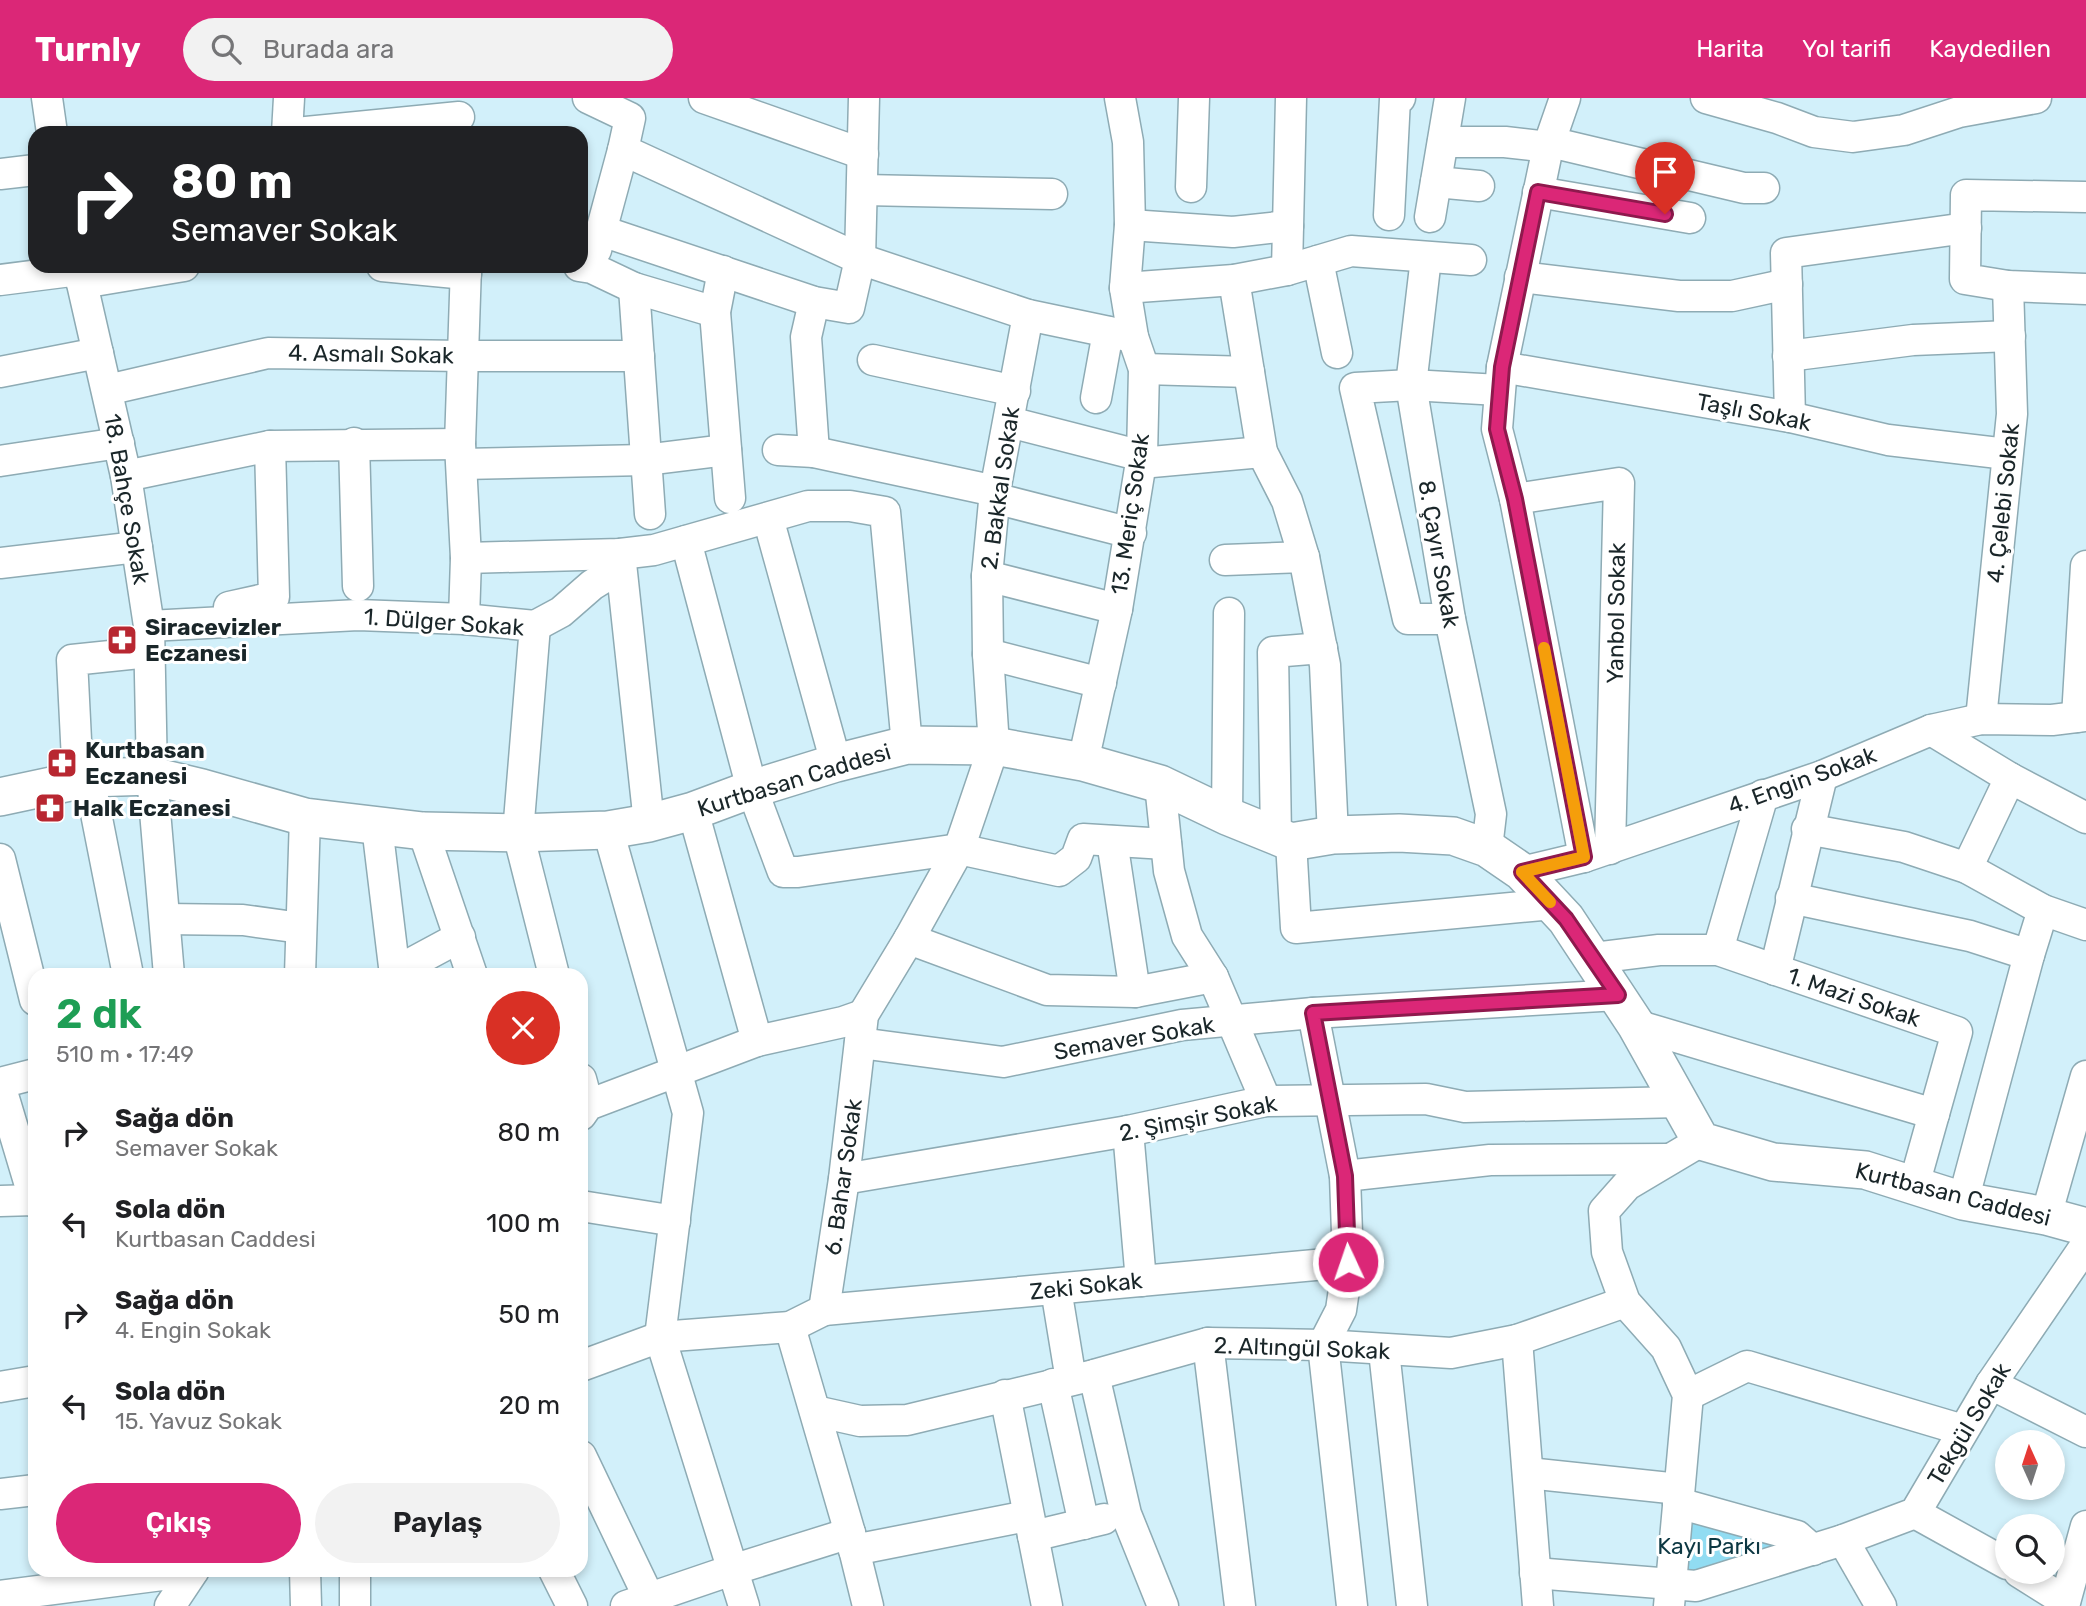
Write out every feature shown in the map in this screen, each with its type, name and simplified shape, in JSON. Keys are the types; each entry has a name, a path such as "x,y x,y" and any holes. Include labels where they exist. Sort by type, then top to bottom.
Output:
{"main road":[{"name":"Kurtbasan Caddesi","path":"0,797 84,779 152,776 305,817 423,831 608,831 693,811 752,789 906,745 994,747 1083,762 1160,784 1284,839"},
{"path":"1284,839 1399,833 1453,836 1487,848 1522,872 1566,919 1594,958 1681,1102 1701,1141"},
{"name":"Kurtbasan Caddesi","path":"1701,1141 1773,1161 1865,1170 1964,1201 2046,1216 2086,1227"}],"street":[{"path":"47,98 51,126"},
{"path":"287,126 289,98"},
{"path":"588,98 630,118 601,231 588,260"},
{"path":"704,98 863,154"},
{"path":"601,231 814,302 849,308 860,259 864,190 864,98"},
{"name":"13. Meriç Sokak","path":"1083,762 1118,609 1142,460 1144,369 1121,335 1130,225 1128,142 1120,98"},
{"path":"1191,187 1194,98"},
{"path":"1287,271 1292,98"},
{"path":"1389,215 1395,99 1400,98"},
{"path":"1430,217 1450,98"},
{"path":"1565,98 1549,144 1520,277 1500,378 1497,429 1597,853"},
{"path":"1706,98 1777,118 1814,132 1853,137 1904,130 1959,112 2036,98"},
{"path":"364,126 460,116"},
{"path":"1443,142 1549,144 1744,188 1764,188"},
{"path":"623,150 860,259 1028,315 1121,335 1096,398"},
{"path":"0,174 28,171"},
{"path":"1436,182 1479,186"},
{"path":"864,190 1052,194"},
{"path":"1538,192 1690,218"},
{"path":"2086,197 1966,195 1965,279 2008,286 2086,289"},
{"path":"1130,225 1233,232 1288,226"},
{"path":"1790,417 1786,253 1966,228"},
{"path":"1125,288 1234,280 1287,271 1351,251 1471,260"},
{"name":"8. Çayır Sokak","path":"1426,258 1411,385 1450,619 1491,814 1487,848"},
{"path":"1318,261 1337,353"},
{"path":"588,268 634,288 715,312"},
{"path":"723,271 715,312 730,498"},
{"path":"0,280 80,273"},
{"name":"18. Bahçe Sokak","path":"80,273 126,476 149,639 152,776 168,968"},
{"path":"464,619 467,558 461,454 466,273"},
{"path":"1520,277 1679,296 1732,296 1787,284"},
{"path":"1234,280 1262,452 1287,501 1304,557 1322,648 1333,835"},
{"name":"4. Çelebi Sokak","path":"1980,719 2012,414 2008,286"},
{"path":"634,288 650,514"},
{"path":"814,302 806,337 814,452"},
{"name":"2. Bakkal Sokak","path":"994,747 988,654 987,576 995,494 1028,315"},
{"path":"1788,356 1913,340 2010,336"},
{"path":"0,372 99,353"},
{"name":"4. Asmalı Sokak","path":"107,390 268,353 639,356"},
{"path":"873,360 1015,391"},
{"path":"1144,369 1249,372"},
{"name":"Taşlı Sokak","path":"1450,619 1408,620 1355,388 1500,378 1790,417 1888,440 2007,454"},
{"path":"1009,422 1142,460 1262,452"},
{"path":"0,461 119,443"},
{"path":"126,476 270,446 354,443 461,454 645,460 726,450"},
{"path":"354,443 358,586"},
{"path":"214,622 229,607 274,597 270,446"},
{"path":"778,450 814,452 995,494 1130,533"},
{"name":"Yanbol Sokak","path":"1515,499 1619,483 1597,853"},
{"path":"467,558 620,561 808,506 850,506 885,512 906,745"},
{"path":"768,518 836,763"},
{"path":"686,541 752,789 783,872 959,849 1059,871 1076,858 1083,839 1166,844"},
{"path":"0,563 137,547"},
{"path":"1225,560 1304,557"},
{"path":"535,626 561,612 620,561"},
{"path":"620,561 649,823"},
{"path":"2082,716 2086,566"},
{"path":"987,576 1118,609"},
{"path":"1227,816 1229,613"},
{"name":"1. Dülger Sokak","path":"84,779 72,660 214,622 358,615 464,619 535,626 518,833 552,968"},
{"path":"1322,648 1273,652 1284,839 1296,928 1553,904"},
{"path":"988,654 1101,682"},
{"name":"4. Engin Sokak","path":"1522,872 1597,853 1822,776 1931,730 1980,719 2052,720 2082,716"},
{"path":"1931,730 2010,778 2086,818"},
{"name":"6. Bahar Sokak","path":"824,1310 845,1179 862,1029 959,849 994,747"},
{"path":"1774,971 1822,776"},
{"path":"1967,868 2010,778"},
{"path":"84,779 126,968"},
{"path":"1160,784 1169,871 1187,936 1213,977 1266,1101"},
{"path":"1717,950 1763,796"},
{"path":"693,811 757,1041"},
{"path":"300,968 305,817"},
{"path":"377,825 394,968"},
{"path":"1807,829 1904,848 1967,868 2043,910 2086,926"},
{"path":"423,831 469,968"},
{"path":"608,831 688,1113 660,1338 744,1606"},
{"path":"1112,841 1135,992"},
{"path":"0,859 28,972"},
{"path":"1791,898 1970,936 2029,955"},
{"path":"1964,1201 2043,910"},
{"path":"165,919 243,920 301,928"},
{"path":"404,968 460,937"},
{"path":"909,939 1047,990 1135,992 1213,977"},
{"name":"1. Mazi Sokak","path":"1594,958 1659,950 1717,950 1957,1032 1914,1185"},
{"path":"1627,1010 1934,1114"},
{"name":"Semaver Sokak","path":"862,1029 1003,1062 1182,1025 1313,1013 1627,1010"},
{"path":"1313,1013 1345,1176 1348,1262 1341,1310 1323,1345 1352,1606"},
{"path":"588,1098 675,1072 757,1041 843,1022 862,1029"},
{"path":"28,1076 0,1084 28,1178"},
{"path":"2046,1216 2086,1076"},
{"name":"2. Şimşir Sokak","path":"845,1179 1128,1131 1266,1101 1426,1099 1465,1107 1681,1102"},
{"path":"1128,1131 1141,1281"},
{"path":"1669,1595 1688,1395 1667,1348 1625,1302 1607,1252 1604,1211 1627,1185 1701,1141"},
{"path":"1345,1176 1490,1160 1670,1159"},
{"path":"0,1201 28,1201"},
{"path":"588,1207 675,1221"},
{"name":"Tekgül Sokak","path":"1915,1513 1990,1384 2086,1245"},
{"name":"Zeki Sokak","path":"824,1310 1348,1262"},
{"path":"1056,1289 1073,1380 1084,1524"},
{"name":"2. Altıngül Sokak","path":"815,1410 860,1421 906,1420 1073,1380 1208,1343 1323,1345 1384,1351 1451,1353 1517,1340 1625,1302"},
{"path":"588,1356 660,1338 790,1326 824,1310"},
{"path":"790,1326 868,1606"},
{"path":"1517,1340 1538,1606"},
{"path":"1208,1343 1240,1606"},
{"path":"1384,1351 1412,1606"},
{"path":"1688,1395 1747,1366 1963,1430"},
{"path":"1073,1380 1163,1606"},
{"path":"0,1387 28,1382"},
{"path":"1990,1384 2086,1432"},
{"path":"1005,1395 1047,1606"},
{"path":"1528,1473 1678,1496 1797,1536 1812,1550"},
{"path":"588,1474 637,1602 732,1570 852,1541 1084,1524 1126,1514"},
{"path":"0,1494 28,1491"},
{"path":"1535,1573 1669,1595 1843,1540 1915,1513 1995,1557"},
{"path":"1843,1540 1881,1606"},
{"path":"2036,1584 2064,1603 2083,1545"},
{"path":"0,1596 119,1577"},
{"path":"170,1606 189,1577"},
{"path":"305,1577 306,1606"},
{"path":"355,1577 355,1606"},
{"path":"558,1577 572,1606"}],"green space":[{"name":"Kayı Parkı","path":"1688,1516 1794,1544 1692,1579 1681,1568"}],"slow traffic":[{"path":"1544,648 1584,857 1522,872 1550,902"}],"place":[{"name":"Siracevizler Eczanesi","path":"122,640"},
{"name":"Kurtbasan Eczanesi","path":"62,763"},
{"name":"Halk Eczanesi","path":"50,808"}],"route":[{"path":"1348,1262 1345,1176 1313,1013 1618,995 1566,919 1522,872 1584,857 1515,499 1497,429 1499,390 1538,192 1665,214"}]}
